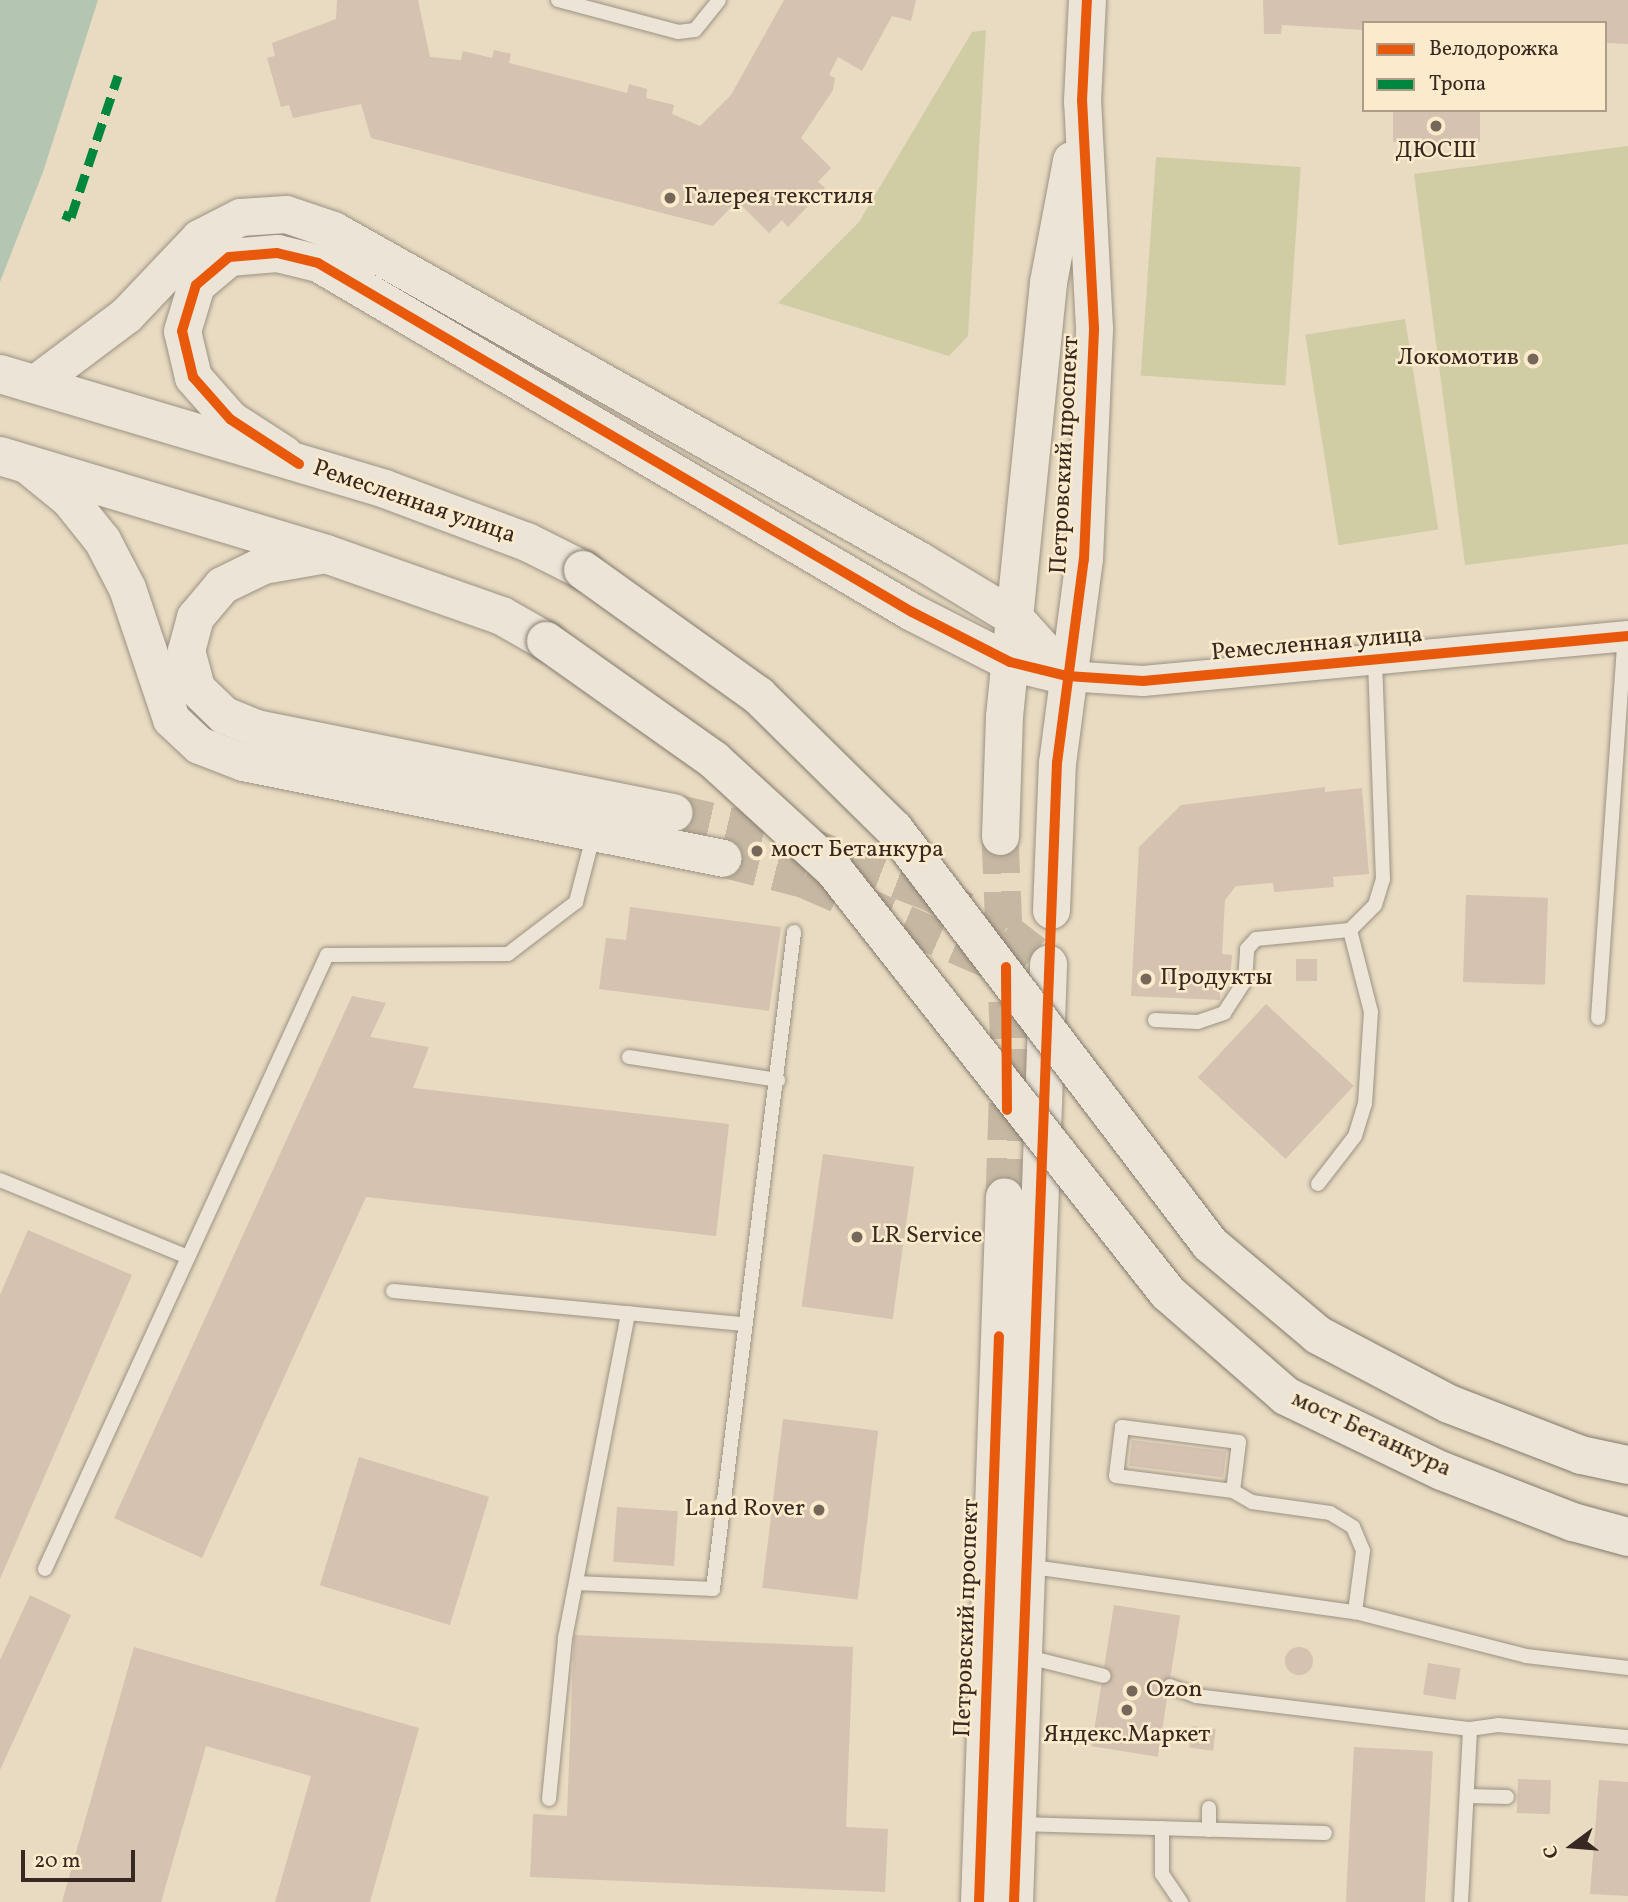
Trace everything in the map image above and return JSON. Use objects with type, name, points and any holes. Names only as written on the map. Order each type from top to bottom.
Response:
[{"type":"main road","name":"Ремесленная улица","points":[[17,379],[446,510],[583,570],[759,696],[894,829],[1210,1244],[1318,1335],[1449,1404],[1581,1455],[1628,1465]]},
{"type":"main road","points":[[12,460],[326,554]]},
{"type":"main road","name":"мост Бетанкура","points":[[326,554],[502,617],[546,641],[714,760],[834,870],[1168,1293],[1286,1396],[1442,1471],[1573,1522],[1628,1536]]},
{"type":"street","name":"Петровский проспект","points":[[1051,910],[1067,676],[1084,559],[1094,328],[1082,101],[1087,0]]},
{"type":"street","name":"Петровский проспект","points":[[1000,836],[1010,662],[1048,282],[1082,101]]},
{"type":"street","points":[[17,379],[126,315],[199,238],[240,217],[286,214],[345,237],[1014,618],[1067,676]]},
{"type":"street","name":"Ремесленная улица","points":[[299,464],[230,419],[193,377],[182,331],[196,285],[229,257],[277,253],[318,263],[912,612],[1010,662],[1067,676],[1143,681],[1375,662],[1627,636]]},
{"type":"street","points":[[12,460],[69,499],[102,540],[127,588],[171,719],[199,745],[243,762],[722,858]]},
{"type":"street","points":[[326,554],[263,565],[222,585],[195,617],[186,650],[196,688],[224,715],[256,727],[674,812]]},
{"type":"street","name":"Петровский проспект","points":[[979,1902],[999,1823],[1009,1563],[1048,964]]},
{"type":"street","name":"Петровский проспект","points":[[1004,1196],[1009,1563]]},
{"type":"street","name":"Петровский проспект","points":[[999,1823],[1014,1902]]},
{"type":"lane","points":[[558,0],[678,32],[695,30],[719,0]]},
{"type":"lane","points":[[1598,1018],[1627,636]]},
{"type":"lane","points":[[1155,1020],[1198,1022],[1224,1013],[1245,981],[1247,949],[1256,939],[1350,930],[1375,905],[1383,879],[1375,662]]},
{"type":"lane","points":[[45,1569],[327,955],[508,954],[576,902],[594,832]]},
{"type":"lane","points":[[1318,1184],[1355,1136],[1365,1104],[1371,1012],[1350,930]]},
{"type":"lane","points":[[577,1583],[713,1589],[744,1324],[778,1080],[794,932]]},
{"type":"lane","points":[[629,1057],[778,1080]]},
{"type":"lane","points":[[0,1180],[188,1257]]},
{"type":"lane","points":[[393,1291],[744,1324]]},
{"type":"lane","points":[[549,1799],[565,1638],[628,1313]]},
{"type":"lane","points":[[1233,1492],[1240,1442],[1122,1427],[1116,1476],[1233,1492],[1252,1502],[1330,1513],[1353,1527],[1363,1551],[1355,1612]]},
{"type":"lane","points":[[1009,1563],[1355,1612],[1526,1656],[1628,1668]]},
{"type":"lane","points":[[1005,1655],[1104,1676]]},
{"type":"lane","points":[[1170,1686],[1196,1696],[1470,1730],[1498,1725],[1628,1737]]},
{"type":"lane","points":[[1461,1902],[1470,1730]]},
{"type":"lane","points":[[1467,1796],[1507,1797]]},
{"type":"lane","points":[[1209,1808],[1209,1829]]},
{"type":"lane","points":[[999,1823],[1325,1833]]},
{"type":"lane","points":[[1162,1828],[1162,1874],[1181,1902]]},
{"type":"shaded area","points":[[0,0],[98,0],[43,172],[0,282]]},
{"type":"shaded area","points":[[986,30],[968,336],[949,356],[778,303],[859,222],[972,32]]},
{"type":"shaded area","name":"Локомотив","points":[[1628,146],[1628,544],[1465,565],[1414,174]]},
{"type":"shaded area","points":[[1156,157],[1301,167],[1285,386],[1141,375]]},
{"type":"shaded area","points":[[1405,319],[1438,529],[1339,545],[1305,335]]},
{"type":"building","points":[[337,0],[418,0],[430,57],[461,60],[463,51],[492,58],[494,50],[511,54],[509,63],[627,93],[629,84],[647,89],[646,98],[674,105],[672,114],[700,126],[731,95],[784,0],[916,0],[911,21],[892,16],[862,71],[838,57],[829,75],[835,78],[833,90],[801,138],[831,168],[818,182],[825,188],[788,227],[782,220],[769,233],[737,201],[713,226],[371,138],[361,104],[293,118],[289,105],[281,107],[267,58],[275,56],[272,43],[336,19]]},
{"type":"building","points":[[1263,0],[1628,0],[1628,44],[1607,43],[1607,21],[1362,21],[1362,30],[1282,25],[1281,34],[1264,34]]},
{"type":"building","name":"ДЮСШ","points":[[1393,112],[1480,112],[1480,142],[1393,142]]},
{"type":"building","points":[[1325,787],[1325,792],[1362,788],[1369,874],[1333,877],[1334,887],[1274,892],[1273,883],[1236,886],[1225,900],[1222,954],[1232,955],[1230,982],[1220,982],[1220,1000],[1131,996],[1139,847],[1181,805]]},
{"type":"building","points":[[1466,895],[1548,898],[1545,985],[1463,982]]},
{"type":"building","points":[[630,907],[781,927],[769,1011],[599,989],[606,938],[626,940]]},
{"type":"building","points":[[1296,959],[1317,959],[1317,981],[1296,981]]},
{"type":"building","points":[[352,996],[386,1003],[370,1037],[429,1047],[413,1088],[729,1124],[716,1236],[366,1197],[202,1558],[114,1518]]},
{"type":"building","points":[[1266,1004],[1354,1086],[1286,1159],[1198,1077]]},
{"type":"building","name":"LR Service","points":[[823,1154],[914,1167],[893,1319],[802,1307]]},
{"type":"building","points":[[28,1230],[132,1275],[0,1579],[0,1295]]},
{"type":"building","name":"Land Rover","points":[[783,1419],[878,1431],[858,1599],[762,1588]]},
{"type":"building","points":[[1132,1440],[1226,1452],[1223,1477],[1129,1466]]},
{"type":"building","points":[[359,1457],[489,1497],[450,1625],[320,1585]]},
{"type":"building","points":[[617,1507],[678,1511],[674,1566],[613,1562]]},
{"type":"building","points":[[30,1595],[71,1615],[0,1770],[0,1660]]},
{"type":"building","points":[[1114,1605],[1180,1615],[1158,1757],[1092,1746]]},
{"type":"building","points":[[574,1635],[853,1647],[846,1827],[888,1829],[885,1892],[530,1877],[533,1814],[567,1816]]},
{"type":"building","points":[[134,1647],[419,1728],[370,1902],[275,1902],[311,1776],[206,1746],[161,1902],[62,1902]]},
{"type":"building","points":[[1299,1647],[1309,1651],[1313,1661],[1309,1671],[1299,1675],[1289,1671],[1285,1661],[1289,1651]]},
{"type":"building","points":[[1428,1663],[1461,1668],[1456,1700],[1423,1695]]},
{"type":"building","points":[[1192,1726],[1216,1729],[1213,1751],[1189,1748]]},
{"type":"building","points":[[1354,1747],[1433,1751],[1425,1902],[1346,1902]]},
{"type":"building","points":[[1518,1779],[1551,1780],[1550,1814],[1517,1813]]},
{"type":"building","points":[[1599,1780],[1628,1782],[1628,1896],[1590,1894]]},
{"type":"tunnel","points":[[674,812],[795,840],[932,893],[1005,931],[1048,964]]},
{"type":"tunnel","points":[[1000,836],[1009,1048],[1004,1196]]},
{"type":"tunnel","points":[[722,858],[804,879],[1002,965]]},
{"type":"marked path","points":[[63,214],[71,217],[118,76]]},
{"type":"cycle path","points":[[1014,1902],[1057,763],[1084,559],[1094,328],[1082,101],[1087,0]]},
{"type":"cycle path","points":[[299,464],[230,419],[193,377],[182,331],[196,285],[229,257],[277,253],[318,263],[912,612],[1010,662],[1067,676],[1143,681],[1628,636]]},
{"type":"cycle path","points":[[1006,967],[1007,1110]]},
{"type":"cycle path","points":[[979,1902],[999,1336]]},
{"type":"place","name":"ДЮСШ","points":[[1436,126]]},
{"type":"place","name":"Галерея текстиля","points":[[670,198]]},
{"type":"place","name":"Локомотив","points":[[1533,359]]},
{"type":"place","name":"мост Бетанкура","points":[[757,851]]},
{"type":"place","name":"Продукты","points":[[1146,979]]},
{"type":"place","name":"LR Service","points":[[857,1237]]},
{"type":"place","name":"Land Rover","points":[[819,1510]]},
{"type":"place","name":"Ozon","points":[[1132,1691]]},
{"type":"place","name":"Яндекс.Маркет","points":[[1127,1710]]}]
